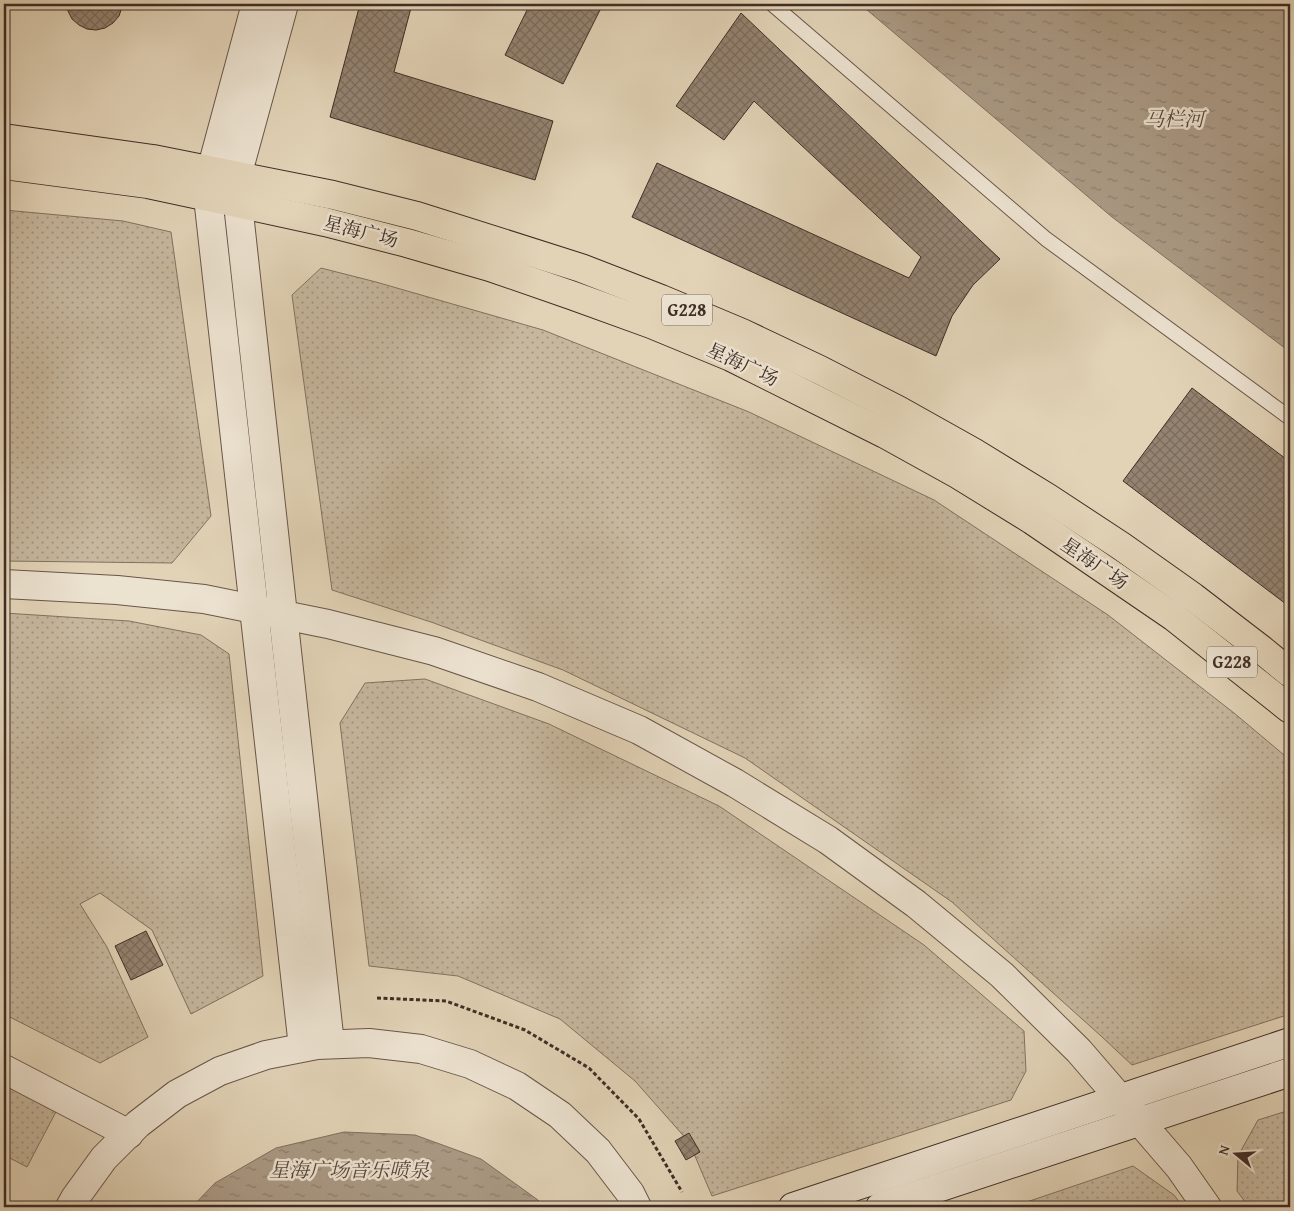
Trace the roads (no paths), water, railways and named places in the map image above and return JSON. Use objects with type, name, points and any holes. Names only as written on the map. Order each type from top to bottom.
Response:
[{"type":"highway","name":"星海广场","points":[[4,138],[154,159],[333,195],[417,216],[500,242],[590,272],[662,299],[760,341],[820,370],[898,410],[973,452],[1121,546],[1193,597],[1290,673]]},
{"type":"highway","name":"星海广场","points":[[4,165],[148,184],[325,222],[408,243],[490,267],[571,295],[651,324],[731,357],[885,434],[959,475],[1032,520],[1174,617],[1290,709]]},
{"type":"street","points":[[256,4],[224,173],[238,204],[283,615],[317,1046]]},
{"type":"street","points":[[284,4],[224,173],[208,197],[254,609],[317,1046]]},
{"type":"street","points":[[4,584],[117,590],[204,599],[328,624],[434,651],[538,687],[639,730],[735,783],[828,840],[916,904],[1002,975],[1079,1051],[1179,1167],[1207,1207]]},
{"type":"street","points":[[793,1207],[1290,1042]]},
{"type":"street","points":[[70,1207],[104,1158],[138,1124],[177,1094],[220,1072],[266,1055],[317,1046],[369,1043],[421,1050],[470,1064],[517,1086],[560,1115],[598,1151],[630,1193],[637,1207]]},
{"type":"street","points":[[4,1070],[129,1134]]},
{"type":"street","points":[[880,1207],[1290,1072]]},
{"type":"lane","points":[[772,4],[1046,239],[1290,418]]},
{"type":"water","name":"马栏河","points":[[860,4],[1290,4],[1290,352],[1112,217]]},
{"type":"water","name":"星海广场音乐喷泉","points":[[344,1132],[415,1135],[481,1159],[538,1200],[543,1207],[192,1207],[215,1183],[276,1148]]}]
